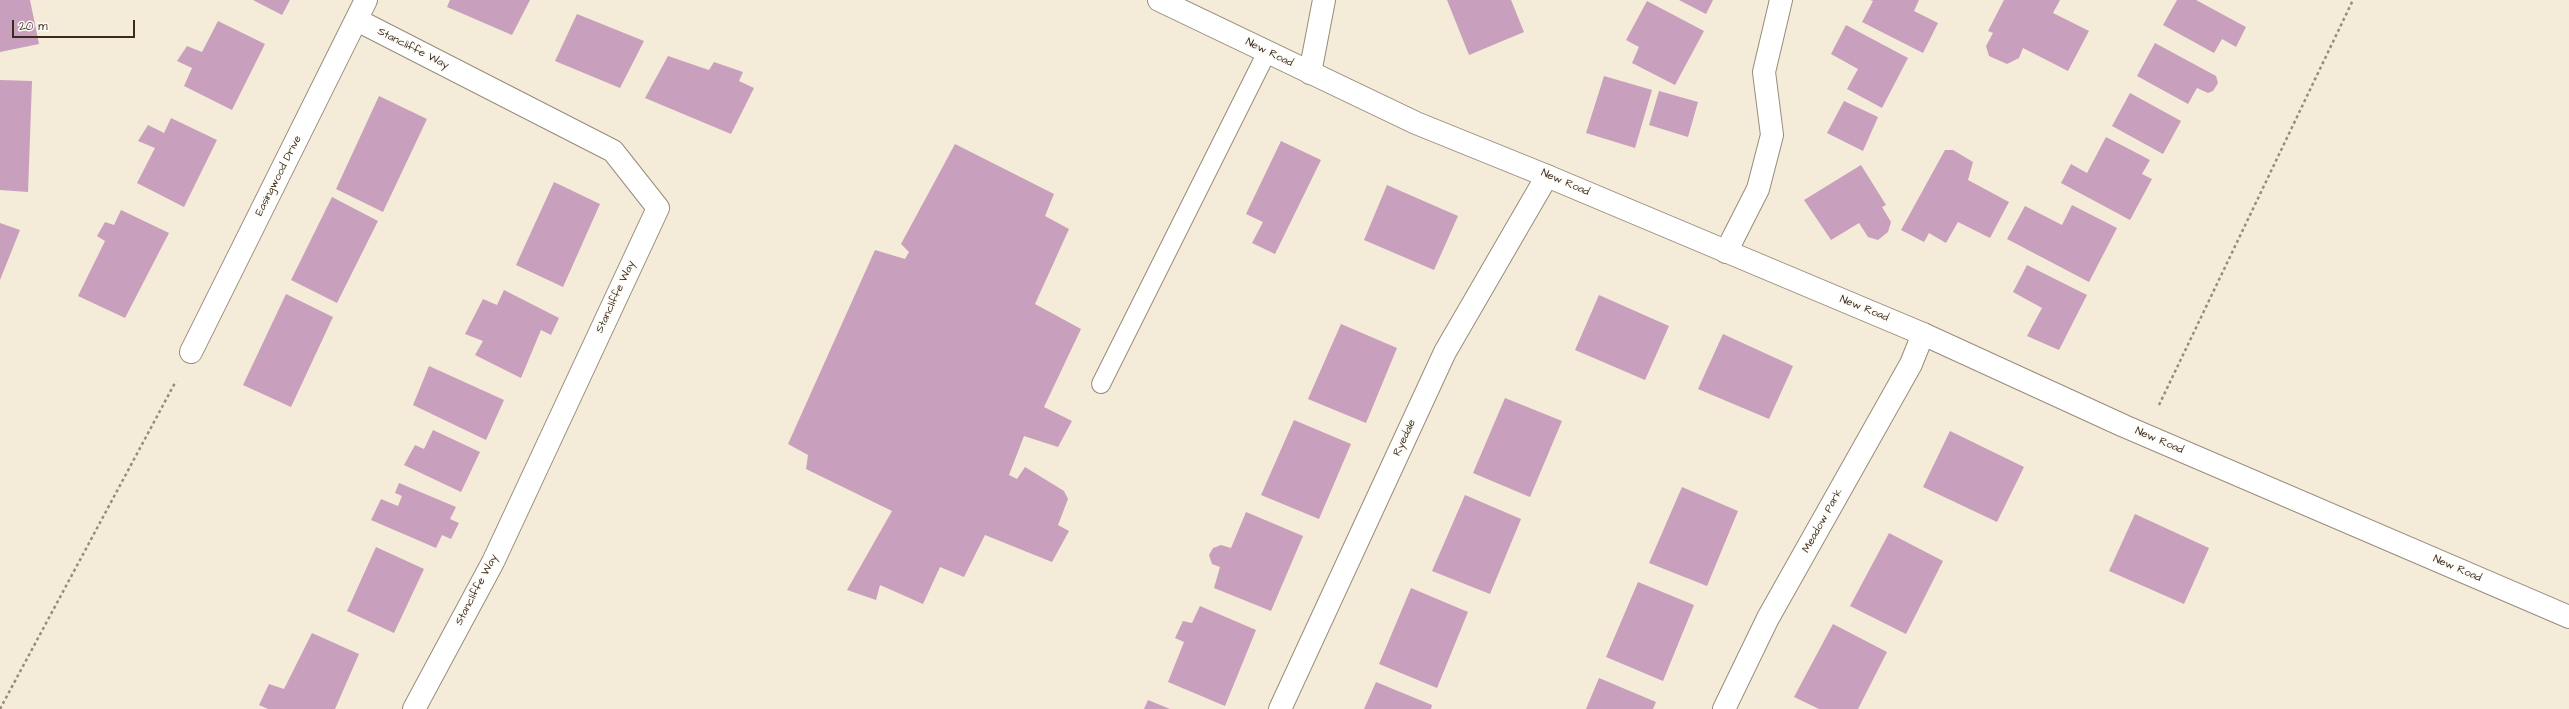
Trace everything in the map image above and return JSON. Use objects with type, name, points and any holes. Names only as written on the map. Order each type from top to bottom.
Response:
[{"type":"street","name":"Easingwood Drive","points":[[191,352],[366,0]]},
{"type":"street","name":"New Road","points":[[1158,0],[1416,123],[1547,176],[1923,334],[2145,435],[2569,618]]},
{"type":"street","points":[[1310,73],[1324,0]]},
{"type":"street","points":[[1726,252],[1758,189],[1772,135],[1764,72],[1781,0]]},
{"type":"street","name":"Stancliffe Way","points":[[357,20],[613,151],[658,208],[493,562],[414,709]]},
{"type":"street","name":"Ryedale","points":[[1280,709],[1445,352],[1547,176]]},
{"type":"street","name":"Meadow Park","points":[[1724,709],[1768,618],[1911,364],[1923,334]]},
{"type":"lane","points":[[1101,384],[1267,52]]},
{"type":"path","points":[[2145,435],[2353,0]]},
{"type":"path","points":[[0,708],[191,352]]},
{"type":"building","points":[[0,0],[30,0],[39,44],[0,52]]},
{"type":"building","points":[[253,0],[290,0],[282,15]]},
{"type":"building","points":[[450,0],[530,0],[512,35],[447,7]]},
{"type":"building","points":[[1447,0],[1511,0],[1524,32],[1469,55]]},
{"type":"building","points":[[1679,0],[1713,0],[1706,14]]},
{"type":"building","points":[[1870,0],[1919,0],[1914,11],[1938,23],[1923,53],[1862,22],[1873,1]]},
{"type":"building","points":[[2004,0],[2060,0],[2053,13],[2089,31],[2068,71],[2023,48],[2019,58],[2007,64],[1989,56],[1986,46],[1993,33],[1988,31]]},
{"type":"building","points":[[2177,0],[2196,0],[2246,27],[2236,47],[2222,39],[2214,53],[2163,25]]},
{"type":"building","points":[[1647,1],[1704,31],[1675,85],[1632,63],[1639,47],[1626,40]]},
{"type":"building","points":[[577,14],[644,41],[620,88],[555,61]]},
{"type":"building","points":[[218,21],[265,44],[232,110],[184,86],[192,68],[177,61],[187,46],[202,52]]},
{"type":"building","points":[[1846,25],[1908,58],[1882,108],[1847,89],[1858,69],[1831,54]]},
{"type":"building","points":[[2155,43],[2216,76],[2218,83],[2213,91],[2208,93],[2197,88],[2188,104],[2137,76]]},
{"type":"building","points":[[668,56],[709,70],[714,62],[743,72],[739,81],[754,88],[731,134],[645,98]]},
{"type":"building","points":[[1604,76],[1652,90],[1635,148],[1586,133]]},
{"type":"building","points":[[0,80],[32,81],[28,192],[0,190]]},
{"type":"building","points":[[1659,91],[1698,102],[1688,137],[1649,125]]},
{"type":"building","points":[[2130,93],[2181,121],[2163,154],[2112,126]]},
{"type":"building","points":[[379,96],[427,119],[383,212],[336,189]]},
{"type":"building","points":[[1844,101],[1878,117],[1863,151],[1827,133]]},
{"type":"building","points":[[171,118],[217,140],[184,207],[137,183],[155,148],[138,141],[148,125],[164,133]]},
{"type":"building","points":[[2106,137],[2150,160],[2142,174],[2152,179],[2130,220],[2061,183],[2071,164],[2087,173]]},
{"type":"building","points":[[1281,141],[1321,160],[1275,254],[1252,243],[1263,222],[1246,214]]},
{"type":"building","points":[[955,144],[1054,194],[1045,216],[1069,229],[1035,304],[1081,329],[1044,407],[1072,421],[1058,447],[1024,436],[1009,475],[1017,479],[1025,467],[1064,491],[1068,499],[1058,525],[1069,531],[1052,562],[985,535],[964,577],[940,567],[923,604],[880,585],[876,600],[847,590],[892,511],[806,469],[808,455],[788,444],[875,250],[905,259],[909,252],[901,244]]},
{"type":"building","points":[[1945,150],[1953,150],[1973,162],[1968,180],[2009,202],[1990,238],[1958,222],[1946,243],[1929,233],[1924,242],[1901,230]]},
{"type":"building","points":[[1861,165],[1886,205],[1882,207],[1891,222],[1888,232],[1878,240],[1868,237],[1859,223],[1831,240],[1804,200]]},
{"type":"building","points":[[554,182],[600,204],[563,287],[516,265]]},
{"type":"building","points":[[1387,185],[1458,216],[1434,270],[1364,240]]},
{"type":"building","points":[[332,197],[378,221],[337,303],[291,280]]},
{"type":"building","points":[[2072,205],[2117,228],[2089,282],[2007,239],[2025,206],[2062,225]]},
{"type":"building","points":[[121,210],[169,233],[125,318],[78,296],[105,241],[97,236],[105,222],[114,225]]},
{"type":"building","points":[[0,223],[20,230],[0,280]]},
{"type":"building","points":[[2027,265],[2087,295],[2059,350],[2027,336],[2042,308],[2013,292]]},
{"type":"building","points":[[504,290],[559,318],[551,335],[541,330],[521,378],[475,355],[483,341],[465,334],[483,299],[497,305]]},
{"type":"building","points":[[286,294],[333,317],[291,407],[243,385]]},
{"type":"building","points":[[1599,295],[1669,326],[1645,380],[1575,350]]},
{"type":"building","points":[[1341,324],[1397,348],[1366,423],[1308,399]]},
{"type":"building","points":[[1723,334],[1793,366],[1769,419],[1698,389]]},
{"type":"building","points":[[429,366],[504,400],[486,440],[413,405]]},
{"type":"building","points":[[1505,398],[1562,421],[1530,497],[1473,473]]},
{"type":"building","points":[[1294,420],[1351,444],[1319,519],[1261,495]]},
{"type":"building","points":[[433,430],[480,452],[461,492],[404,465],[415,445],[424,449]]},
{"type":"building","points":[[1950,431],[2024,467],[1997,522],[1923,487]]},
{"type":"building","points":[[399,483],[456,507],[450,519],[459,523],[451,539],[442,535],[436,548],[371,520],[381,499],[398,506],[402,496],[395,493]]},
{"type":"building","points":[[1682,487],[1738,511],[1707,586],[1649,563]]},
{"type":"building","points":[[1465,495],[1521,519],[1490,594],[1432,571]]},
{"type":"building","points":[[1246,512],[1303,536],[1271,611],[1214,588],[1220,567],[1212,564],[1209,555],[1213,548],[1221,545],[1231,548]]},
{"type":"building","points":[[2135,514],[2209,548],[2184,604],[2109,571]]},
{"type":"building","points":[[1889,533],[1943,561],[1906,634],[1850,606]]},
{"type":"building","points":[[376,547],[424,569],[394,633],[347,611]]},
{"type":"building","points":[[1638,582],[1694,605],[1663,681],[1606,657]]},
{"type":"building","points":[[1411,588],[1468,612],[1437,688],[1379,664]]},
{"type":"building","points":[[1200,606],[1256,630],[1225,706],[1168,682],[1184,642],[1175,638],[1183,621],[1192,623]]},
{"type":"building","points":[[1833,624],[1887,652],[1858,709],[1819,709],[1794,697]]},
{"type":"building","points":[[312,633],[359,654],[335,709],[268,709],[259,705],[269,684],[284,689]]},
{"type":"building","points":[[1599,678],[1656,702],[1653,709],[1586,709]]},
{"type":"building","points":[[1376,682],[1432,705],[1431,709],[1364,709]]},
{"type":"building","points":[[1148,700],[1170,709],[1144,709]]}]
